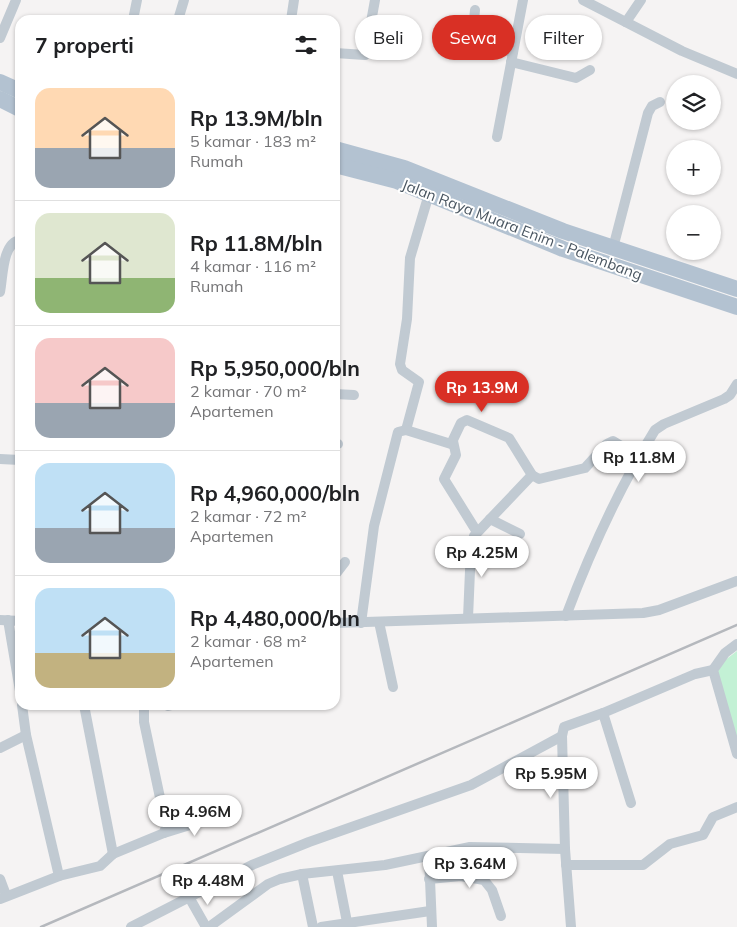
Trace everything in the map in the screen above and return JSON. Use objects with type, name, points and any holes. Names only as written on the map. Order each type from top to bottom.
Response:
[{"type":"main road","points":[[0,82],[15,89]]},
{"type":"main road","points":[[0,99],[15,106]]},
{"type":"main road","name":"Jalan Raya Muara Enim - Palembang","points":[[340,150],[384,161],[425,175],[554,228],[735,288]]},
{"type":"main road","name":"Jalan Raya Muara Enim - Palembang","points":[[340,166],[378,175],[563,249],[733,306]]},
{"type":"main road","points":[[707,297],[712,281]]},
{"type":"main road","points":[[733,306],[735,288]]},
{"type":"street","points":[[0,38],[16,0]]},
{"type":"street","points":[[134,15],[137,0]]},
{"type":"street","points":[[180,15],[184,0]]},
{"type":"street","points":[[292,15],[294,0]]},
{"type":"street","points":[[340,53],[364,55],[375,0]]},
{"type":"street","points":[[515,41],[523,0]]},
{"type":"street","points":[[582,0],[682,51],[737,74]]},
{"type":"street","points":[[626,22],[641,0]]},
{"type":"street","points":[[474,15],[475,10]]},
{"type":"street","points":[[515,58],[576,78],[590,70]]},
{"type":"street","points":[[497,137],[511,60]]},
{"type":"street","points":[[613,248],[648,113],[652,106],[660,102]]},
{"type":"street","points":[[406,430],[419,382],[402,370],[400,364],[407,319],[410,258],[429,194]]},
{"type":"street","points":[[0,292],[7,252],[10,245],[15,242]]},
{"type":"street","points":[[566,616],[580,579],[639,457],[659,426],[730,395],[737,384]]},
{"type":"street","points":[[340,394],[354,395]]},
{"type":"street","points":[[361,622],[374,526],[398,432],[406,430],[447,444],[453,441],[464,420],[505,435],[513,442],[532,475],[539,480],[580,470],[607,444],[613,441],[639,457]]},
{"type":"street","points":[[453,441],[456,455],[444,479],[477,532]]},
{"type":"street","points":[[0,460],[15,460]]},
{"type":"street","points":[[468,618],[471,547],[477,532],[532,475]]},
{"type":"street","points":[[490,519],[520,534]]},
{"type":"street","points":[[340,568],[344,562]]},
{"type":"street","points":[[340,623],[643,613],[737,581]]},
{"type":"street","points":[[4,620],[15,667]]},
{"type":"street","points":[[379,622],[393,687]]},
{"type":"street","points":[[571,927],[565,849],[562,736],[564,727],[603,713],[695,674],[713,670],[725,653],[737,644]]},
{"type":"street","points":[[713,670],[737,754]]},
{"type":"street","points":[[23,710],[26,734],[60,876]]},
{"type":"street","points":[[85,710],[113,854]]},
{"type":"street","points":[[144,710],[144,722],[166,826],[164,833]]},
{"type":"street","points":[[603,713],[631,803]]},
{"type":"street","points":[[0,748],[26,734]]},
{"type":"street","points":[[131,927],[252,866],[309,842],[471,785],[562,736]]},
{"type":"street","points":[[566,865],[643,865],[670,844],[703,834],[713,817],[737,807]]},
{"type":"street","points":[[0,879],[3,897],[60,876],[100,866],[113,854],[164,833],[219,816]]},
{"type":"street","points":[[189,897],[208,927],[268,884],[302,874],[385,866],[470,847],[565,849]]},
{"type":"street","points":[[428,856],[432,927]]},
{"type":"street","points":[[337,871],[347,922]]},
{"type":"street","points":[[302,874],[313,927]]},
{"type":"street","points":[[429,880],[461,876],[484,880],[492,890],[501,916]]},
{"type":"street","points":[[321,927],[430,911]]},
{"type":"green space","points":[[737,651],[737,752],[715,676],[724,661]]},
{"type":"railway","points":[[41,927],[737,625]]}]
